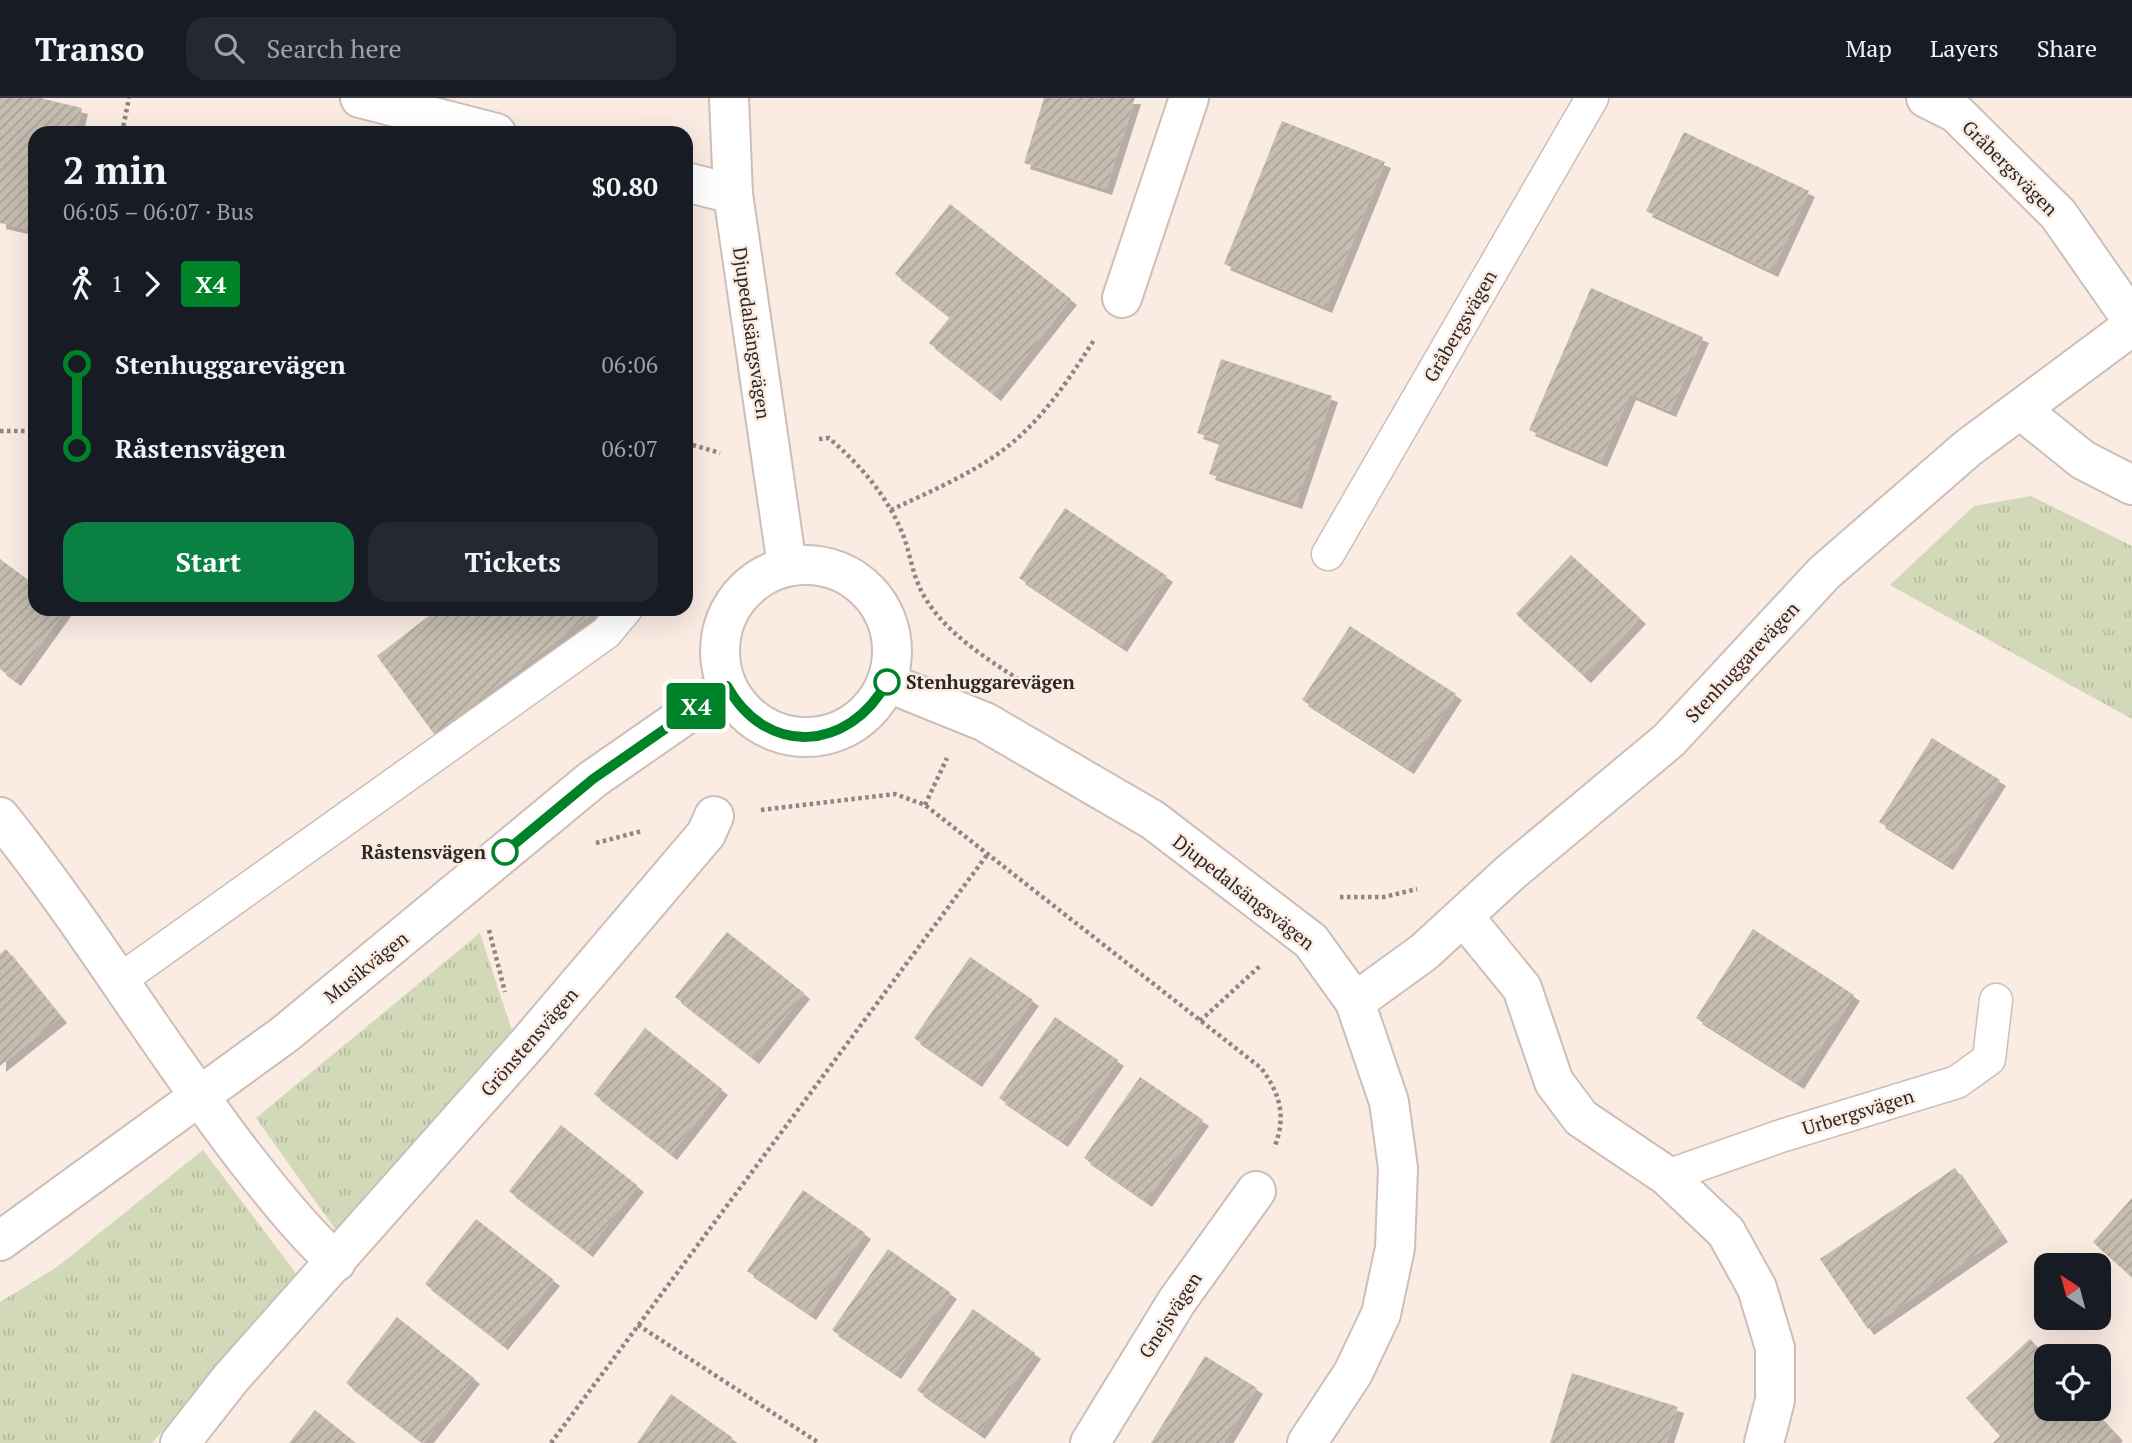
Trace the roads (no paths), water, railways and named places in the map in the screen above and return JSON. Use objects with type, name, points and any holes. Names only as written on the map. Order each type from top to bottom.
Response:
[{"type":"street","points":[[360,98],[469,126]]},
{"type":"street","name":"Djupedalsängsvägen","points":[[729,98],[733,194],[787,566]]},
{"type":"street","points":[[1122,298],[1189,98]]},
{"type":"street","name":"Gråbergsvägen","points":[[1926,98],[1956,113],[2058,214],[2132,320]]},
{"type":"street","points":[[693,184],[733,194]]},
{"type":"street","name":"Stenhuggarevägen","points":[[1355,1002],[1424,952],[1511,872],[1669,740],[1824,573],[1968,448],[2132,326]]},
{"type":"street","points":[[2021,410],[2083,460],[2132,485]]},
{"type":"street","points":[[803,564],[837,570],[871,594],[885,616],[890,632],[891,665],[887,682],[868,710],[855,721],[825,735],[791,736],[759,723],[741,707],[727,686],[720,653],[720,636],[729,612],[755,580],[787,566],[803,564]]},
{"type":"street","name":"Djupedalsängsvägen","points":[[887,682],[985,722],[1153,820],[1311,941],[1355,1002],[1367,1030],[1389,1102],[1398,1168],[1395,1248],[1381,1314],[1353,1373],[1307,1443]]},
{"type":"street","name":"Musikvägen","points":[[0,1241],[285,1034],[593,779],[727,686]]},
{"type":"street","name":"Grönstensvägen","points":[[180,1443],[231,1378],[530,1041],[706,834],[713,816]]},
{"type":"street","points":[[0,817],[41,867],[199,1098],[304,1233],[336,1262]]},
{"type":"street","points":[[1464,917],[1522,988],[1554,1082],[1581,1118],[1667,1176],[1726,1232],[1758,1288],[1775,1349],[1775,1400],[1764,1443]]},
{"type":"street","name":"Gnejsvägen","points":[[1090,1443],[1177,1301],[1256,1191]]},
{"type":"lane","name":"Gråbergsvägen","points":[[1328,554],[1592,98]]},
{"type":"lane","points":[[120,980],[606,633],[620,616]]},
{"type":"lane","name":"Urbergsvägen","points":[[1667,1176],[1781,1136],[1957,1082],[1989,1059],[1996,1000]]},
{"type":"place","name":"Stenhuggarevägen","points":[[887,682]]},
{"type":"place","name":"Råstensvägen","points":[[505,852]]}]
